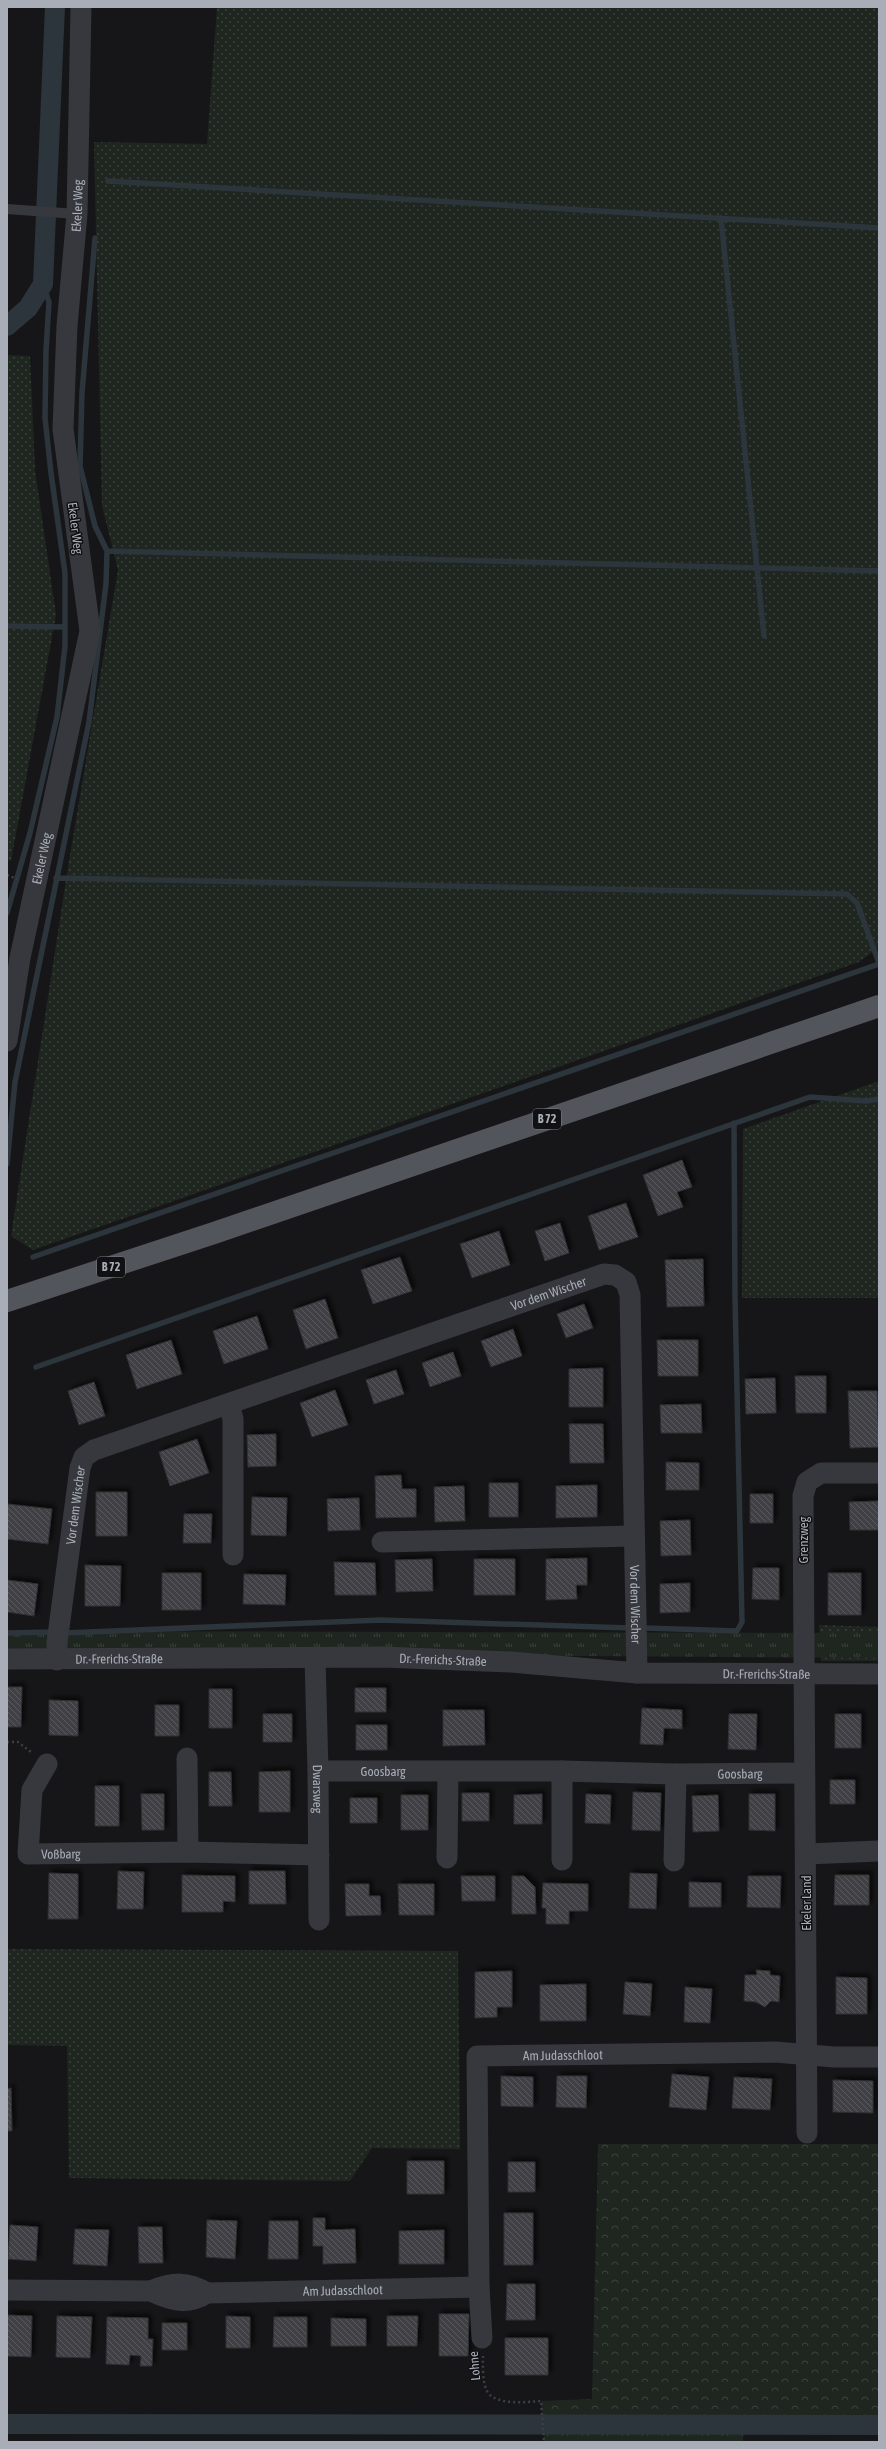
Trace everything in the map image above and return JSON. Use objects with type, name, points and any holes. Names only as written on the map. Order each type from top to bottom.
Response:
[{"type":"main road","name":"B 72","points":[[7,1301],[214,1233],[879,1006]]},
{"type":"street","name":"Ekeler Weg","points":[[7,1041],[20,958],[90,631],[63,429],[67,326],[77,214],[81,7]]},
{"type":"street","name":"Vor dem Wischer","points":[[57,1660],[57,1643],[80,1468],[84,1457],[94,1450],[604,1274],[615,1275],[626,1282],[630,1295],[633,1536],[637,1673]]},
{"type":"street","points":[[229,1404],[233,1419],[233,1555]]},
{"type":"street","name":"Grenzweg","points":[[804,1674],[803,1496],[807,1482],[821,1473],[879,1473]]},
{"type":"street","points":[[382,1542],[633,1536]]},
{"type":"street","name":"Dr.-Frerichs-Straße","points":[[7,1659],[57,1660],[382,1657],[511,1662],[637,1673],[879,1674]]},
{"type":"street","name":"Dwarsweg","points":[[315,1658],[318,1771],[319,1920]]},
{"type":"street","name":"Ekeler Land","points":[[804,1674],[807,2133]]},
{"type":"street","points":[[187,1758],[188,1852]]},
{"type":"street","name":"Voßbarg","points":[[47,1764],[32,1790],[28,1854],[188,1852],[319,1855]]},
{"type":"street","name":"Goosbarg","points":[[318,1771],[562,1771],[676,1774],[804,1773]]},
{"type":"street","points":[[562,1771],[562,1860]]},
{"type":"street","points":[[447,1858],[448,1772]]},
{"type":"street","points":[[674,1861],[676,1774]]},
{"type":"street","points":[[806,1854],[879,1851]]},
{"type":"street","name":"Am Judasschloot","points":[[482,2338],[479,2287],[477,2056],[775,2052],[879,2057]]},
{"type":"street","name":"Am Judasschloot","points":[[7,2290],[152,2291],[167,2284],[195,2285],[207,2293],[479,2287]]},
{"type":"lane","points":[[7,209],[77,214]]},
{"type":"path","points":[[7,875],[21,880]]},
{"type":"path","points":[[7,1742],[18,1742],[47,1764]]},
{"type":"path","name":"Lohne","points":[[482,2338],[484,2380],[487,2392],[494,2398],[510,2402],[541,2401],[542,2436],[544,2442]]},
{"type":"green space","points":[[217,7],[879,7],[879,947],[859,962],[33,1250],[11,1236],[68,867],[118,570],[102,506],[94,142],[207,144]]},
{"type":"green space","points":[[7,355],[30,356],[35,470],[56,615],[11,861],[7,860]]},
{"type":"green space","points":[[879,1081],[879,1298],[742,1298],[743,1129]]},
{"type":"green space","points":[[819,1625],[879,1627],[879,1661],[821,1661]]},
{"type":"green space","points":[[7,1631],[879,1633],[879,1658],[7,1652]]},
{"type":"green space","points":[[7,1949],[458,1951],[460,2149],[372,2148],[350,2181],[69,2178],[67,2046],[7,2045]]},
{"type":"green space","points":[[598,2144],[879,2144],[879,2426],[744,2428],[743,2442],[544,2442],[541,2401],[592,2399]]},
{"type":"building","points":[[682,1160],[692,1187],[677,1192],[683,1207],[658,1216],[643,1175]]},
{"type":"building","points":[[626,1203],[638,1237],[599,1250],[588,1216]]},
{"type":"building","points":[[560,1223],[569,1253],[545,1261],[535,1231]]},
{"type":"building","points":[[499,1231],[510,1265],[472,1278],[460,1244]]},
{"type":"building","points":[[400,1257],[412,1291],[373,1304],[361,1270]]},
{"type":"building","points":[[703,1259],[704,1306],[667,1307],[665,1260]]},
{"type":"building","points":[[325,1299],[338,1338],[306,1349],[293,1310]]},
{"type":"building","points":[[584,1304],[593,1328],[566,1338],[557,1314]]},
{"type":"building","points":[[257,1316],[268,1349],[224,1364],[213,1331]]},
{"type":"building","points":[[513,1329],[522,1356],[491,1367],[481,1341]]},
{"type":"building","points":[[171,1340],[182,1374],[137,1389],[126,1355]]},
{"type":"building","points":[[657,1340],[698,1340],[698,1376],[658,1376]]},
{"type":"building","points":[[453,1352],[461,1376],[430,1387],[422,1363]]},
{"type":"building","points":[[603,1368],[603,1407],[569,1407],[569,1369]]},
{"type":"building","points":[[396,1370],[404,1394],[374,1404],[366,1380]]},
{"type":"building","points":[[795,1376],[826,1376],[826,1413],[796,1413]]},
{"type":"building","points":[[775,1378],[776,1413],[746,1414],[745,1379]]},
{"type":"building","points":[[94,1382],[105,1416],[79,1425],[68,1391]]},
{"type":"building","points":[[335,1390],[348,1425],[312,1437],[300,1403]]},
{"type":"building","points":[[848,1391],[877,1391],[879,1447],[850,1448]]},
{"type":"building","points":[[701,1404],[702,1433],[661,1433],[660,1405]]},
{"type":"building","points":[[569,1424],[603,1424],[604,1463],[570,1463]]},
{"type":"building","points":[[276,1434],[276,1466],[248,1467],[247,1435]]},
{"type":"building","points":[[197,1439],[209,1473],[170,1486],[159,1452]]},
{"type":"building","points":[[666,1462],[699,1463],[699,1490],[666,1490]]},
{"type":"building","points":[[401,1475],[402,1489],[416,1489],[416,1517],[376,1518],[375,1476]]},
{"type":"building","points":[[489,1483],[518,1483],[518,1517],[489,1517]]},
{"type":"building","points":[[597,1485],[597,1517],[556,1518],[556,1486]]},
{"type":"building","points":[[464,1486],[465,1521],[435,1522],[434,1487]]},
{"type":"building","points":[[96,1492],[127,1492],[127,1536],[96,1536]]},
{"type":"building","points":[[750,1494],[773,1494],[773,1523],[750,1523]]},
{"type":"building","points":[[252,1497],[287,1498],[286,1536],[251,1535]]},
{"type":"building","points":[[359,1498],[360,1530],[328,1531],[327,1499]]},
{"type":"building","points":[[879,1501],[879,1530],[850,1530],[849,1502]]},
{"type":"building","points":[[7,1504],[52,1509],[48,1544],[7,1539]]},
{"type":"building","points":[[184,1514],[212,1514],[211,1543],[183,1543]]},
{"type":"building","points":[[690,1520],[691,1555],[661,1556],[660,1521]]},
{"type":"building","points":[[587,1558],[587,1585],[576,1585],[577,1599],[546,1600],[546,1559]]},
{"type":"building","points":[[432,1559],[433,1591],[396,1592],[395,1560]]},
{"type":"building","points":[[474,1559],[515,1559],[515,1595],[474,1595]]},
{"type":"building","points":[[334,1562],[375,1563],[376,1595],[335,1595]]},
{"type":"building","points":[[85,1565],[121,1566],[120,1606],[85,1606]]},
{"type":"building","points":[[753,1568],[779,1568],[779,1600],[752,1599]]},
{"type":"building","points":[[162,1573],[201,1573],[201,1610],[162,1610]]},
{"type":"building","points":[[828,1573],[861,1573],[861,1615],[828,1615]]},
{"type":"building","points":[[244,1574],[286,1575],[285,1605],[243,1604]]},
{"type":"building","points":[[7,1580],[38,1584],[34,1616],[7,1612]]},
{"type":"building","points":[[690,1583],[690,1612],[660,1613],[660,1584]]},
{"type":"building","points":[[7,1687],[22,1687],[21,1727],[7,1727]]},
{"type":"building","points":[[355,1688],[386,1688],[386,1712],[355,1712]]},
{"type":"building","points":[[209,1689],[232,1689],[232,1728],[209,1728]]},
{"type":"building","points":[[49,1700],[78,1701],[78,1736],[49,1735]]},
{"type":"building","points":[[155,1705],[179,1705],[179,1736],[155,1736]]},
{"type":"building","points":[[642,1708],[682,1710],[682,1729],[664,1728],[663,1745],[640,1744]]},
{"type":"building","points":[[443,1710],[484,1710],[485,1745],[443,1746]]},
{"type":"building","points":[[263,1714],[292,1714],[292,1742],[263,1742]]},
{"type":"building","points":[[729,1714],[757,1714],[756,1750],[728,1749]]},
{"type":"building","points":[[835,1714],[861,1714],[861,1748],[835,1748]]},
{"type":"building","points":[[356,1725],[387,1725],[387,1750],[356,1750]]},
{"type":"building","points":[[290,1771],[290,1812],[259,1812],[259,1772]]},
{"type":"building","points":[[209,1772],[231,1772],[232,1806],[209,1806]]},
{"type":"building","points":[[830,1780],[855,1780],[855,1804],[830,1804]]},
{"type":"building","points":[[95,1786],[119,1786],[119,1826],[95,1826]]},
{"type":"building","points":[[633,1792],[661,1793],[660,1831],[632,1830]]},
{"type":"building","points":[[462,1793],[489,1793],[489,1821],[462,1821]]},
{"type":"building","points":[[141,1794],[164,1794],[164,1830],[142,1830]]},
{"type":"building","points":[[542,1794],[542,1824],[514,1824],[514,1795]]},
{"type":"building","points":[[586,1794],[611,1795],[610,1824],[585,1823]]},
{"type":"building","points":[[749,1794],[775,1794],[775,1831],[749,1830]]},
{"type":"building","points":[[401,1795],[428,1795],[428,1830],[401,1830]]},
{"type":"building","points":[[718,1795],[719,1831],[693,1832],[692,1796]]},
{"type":"building","points":[[350,1798],[377,1798],[377,1823],[350,1823]]},
{"type":"building","points":[[118,1871],[144,1872],[143,1909],[117,1909]]},
{"type":"building","points":[[249,1871],[285,1871],[286,1904],[249,1904]]},
{"type":"building","points":[[49,1873],[78,1874],[78,1919],[48,1919]]},
{"type":"building","points":[[630,1873],[657,1874],[656,1909],[629,1908]]},
{"type":"building","points":[[182,1875],[235,1876],[235,1902],[223,1901],[223,1912],[182,1912]]},
{"type":"building","points":[[835,1875],[869,1875],[869,1905],[834,1905]]},
{"type":"building","points":[[461,1876],[495,1876],[495,1901],[462,1901]]},
{"type":"building","points":[[512,1876],[524,1876],[535,1887],[536,1914],[512,1914]]},
{"type":"building","points":[[748,1876],[781,1876],[780,1908],[747,1907]]},
{"type":"building","points":[[689,1882],[721,1883],[721,1907],[689,1907]]},
{"type":"building","points":[[543,1883],[588,1884],[588,1911],[569,1911],[569,1924],[546,1924],[546,1908],[542,1908]]},
{"type":"building","points":[[345,1884],[369,1884],[369,1896],[380,1896],[381,1915],[346,1916]]},
{"type":"building","points":[[398,1884],[434,1884],[434,1915],[399,1915]]},
{"type":"building","points":[[756,1970],[770,1971],[770,1975],[780,1976],[779,2002],[771,2001],[765,2007],[756,2002],[744,2001],[745,1975],[757,1975]]},
{"type":"building","points":[[512,1971],[512,2007],[497,2007],[497,2017],[475,2018],[475,1972]]},
{"type":"building","points":[[836,1977],[867,1978],[867,2014],[836,2014]]},
{"type":"building","points":[[625,1982],[652,1984],[650,2016],[623,2014]]},
{"type":"building","points":[[586,1984],[586,2021],[540,2021],[540,1985]]},
{"type":"building","points":[[685,1987],[712,1989],[710,2023],[684,2022]]},
{"type":"building","points":[[672,2074],[709,2077],[706,2110],[669,2107]]},
{"type":"building","points":[[501,2076],[533,2077],[533,2107],[501,2106]]},
{"type":"building","points":[[557,2076],[587,2076],[586,2108],[556,2107]]},
{"type":"building","points":[[734,2077],[772,2079],[770,2110],[732,2108]]},
{"type":"building","points":[[833,2080],[873,2081],[873,2113],[833,2112]]},
{"type":"building","points":[[11,2088],[12,2131],[7,2131],[7,2089]]},
{"type":"building","points":[[407,2161],[444,2161],[444,2194],[407,2194]]},
{"type":"building","points":[[508,2162],[535,2162],[535,2192],[508,2192]]},
{"type":"building","points":[[504,2213],[533,2213],[533,2265],[504,2265]]},
{"type":"building","points":[[313,2218],[325,2218],[325,2230],[355,2229],[356,2263],[323,2264],[323,2246],[313,2246]]},
{"type":"building","points":[[207,2220],[237,2221],[235,2259],[206,2257]]},
{"type":"building","points":[[269,2221],[298,2221],[298,2259],[268,2259]]},
{"type":"building","points":[[10,2225],[38,2227],[36,2261],[8,2259]]},
{"type":"building","points":[[138,2227],[162,2227],[163,2263],[139,2263]]},
{"type":"building","points":[[75,2229],[109,2230],[107,2266],[73,2264]]},
{"type":"building","points":[[444,2230],[444,2264],[399,2264],[399,2231]]},
{"type":"building","points":[[507,2284],[535,2284],[535,2320],[506,2320]]},
{"type":"building","points":[[439,2314],[469,2314],[468,2356],[439,2356]]},
{"type":"building","points":[[7,2315],[32,2316],[31,2357],[7,2356]]},
{"type":"building","points":[[57,2316],[92,2317],[90,2358],[56,2357]]},
{"type":"building","points":[[226,2316],[250,2317],[250,2348],[226,2348]]},
{"type":"building","points":[[387,2316],[418,2316],[417,2346],[387,2346]]},
{"type":"building","points":[[107,2317],[148,2318],[148,2339],[153,2339],[152,2366],[140,2366],[141,2356],[130,2355],[129,2365],[106,2364]]},
{"type":"building","points":[[274,2317],[307,2317],[307,2347],[273,2347]]},
{"type":"building","points":[[331,2318],[366,2319],[366,2346],[331,2346]]},
{"type":"building","points":[[162,2323],[187,2323],[187,2350],[162,2350]]},
{"type":"building","points":[[505,2338],[548,2338],[548,2375],[505,2375]]},
{"type":"waterway","points":[[7,326],[28,308],[43,284],[55,7]]},
{"type":"waterway","points":[[108,181],[879,228]]},
{"type":"waterway","points":[[721,218],[764,636]]},
{"type":"waterway","points":[[7,1164],[15,1082],[89,722],[106,584],[107,551],[95,526],[80,466],[82,393],[95,238]]},
{"type":"waterway","points":[[7,913],[30,833],[57,717],[65,646],[65,573],[45,418],[46,350],[49,302],[43,284]]},
{"type":"waterway","points":[[107,551],[879,571]]},
{"type":"waterway","points":[[7,626],[65,627]]},
{"type":"waterway","points":[[56,878],[847,894],[857,903],[879,963]]},
{"type":"waterway","points":[[33,1257],[879,964]]},
{"type":"waterway","points":[[36,1367],[810,1097],[866,1101],[879,1099]]},
{"type":"waterway","points":[[646,1628],[737,1631],[742,1622],[735,1297],[734,1123]]},
{"type":"waterway","points":[[64,1633],[381,1620],[630,1628]]},
{"type":"waterway","points":[[7,1633],[51,1632]]},
{"type":"waterway","points":[[7,2424],[879,2425]]}]
